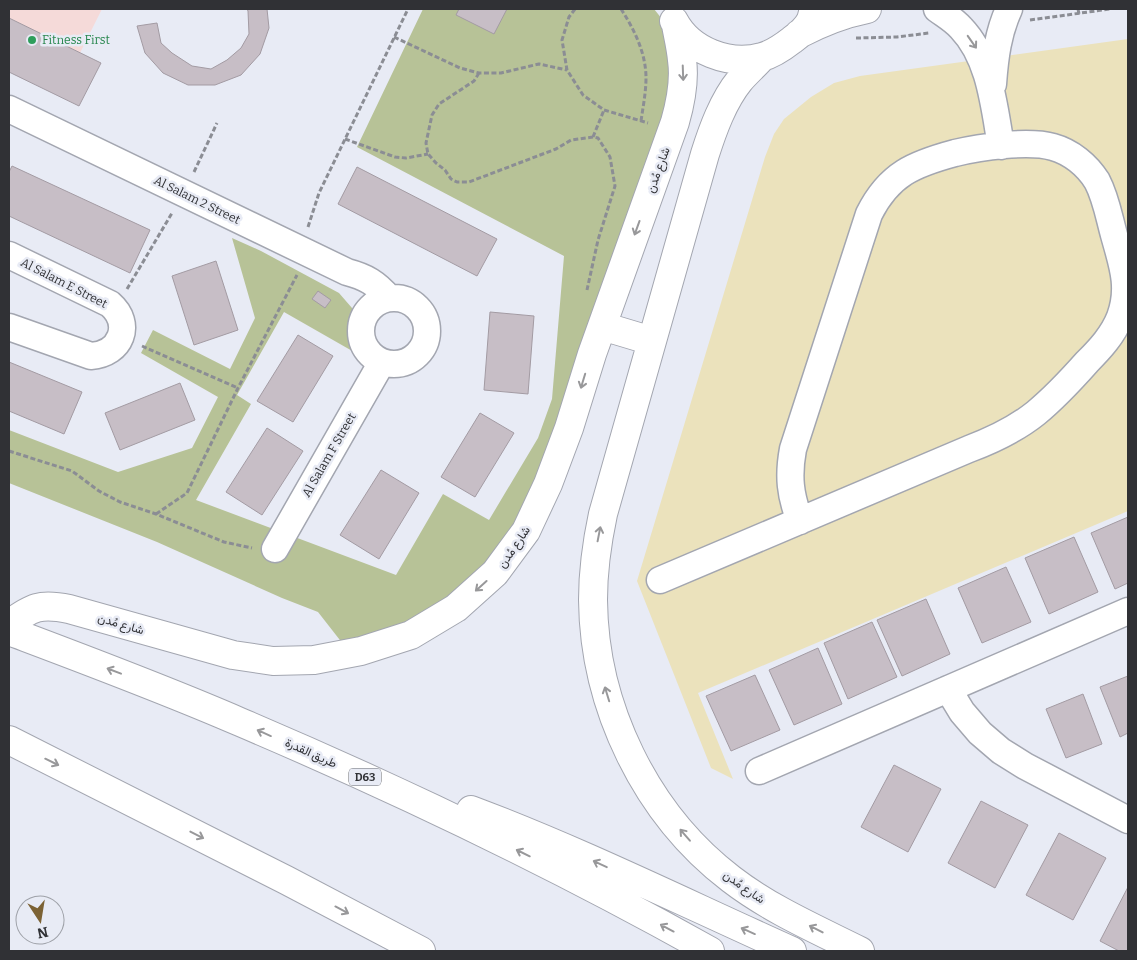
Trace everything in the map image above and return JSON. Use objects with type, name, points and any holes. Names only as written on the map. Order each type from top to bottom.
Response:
[{"type":"street","points":[[672,17],[688,40],[705,51],[723,58],[742,60],[762,57],[782,48],[799,34],[811,20],[814,9]]},
{"type":"street","points":[[799,34],[820,23],[867,9]]},
{"type":"street","points":[[937,9],[955,22],[977,48],[993,97],[1001,146]]},
{"type":"street","points":[[993,97],[995,57],[999,35],[1006,16]]},
{"type":"street","name":"شارع مُدن","points":[[9,624],[27,611],[40,607],[55,606],[233,655],[273,661],[314,660],[361,651],[411,635],[456,608],[496,573],[526,531],[548,484],[569,428],[592,354],[675,122],[681,101],[683,81],[682,60],[672,17]]},
{"type":"street","name":"شارع مُدن","points":[[762,57],[739,81],[719,116],[712,135],[603,514],[597,542],[594,571],[595,630],[605,687],[613,715],[624,742],[652,793],[687,838],[730,878],[754,895],[777,909],[860,951]]},
{"type":"street","name":"Al Salam 2 Street","points":[[9,110],[347,272]]},
{"type":"street","points":[[660,580],[800,521],[992,440],[1014,428],[1053,398],[1100,348],[1114,328],[1120,317],[1125,295],[1124,272],[1104,200],[1090,172],[1073,156],[1058,149],[1042,145],[980,148],[920,164],[889,184],[881,193],[869,214],[792,448],[791,492],[800,521]]},
{"type":"street","name":"Al Salam E Street","points":[[9,255],[110,304],[116,309],[120,318],[121,336]]},
{"type":"street","points":[[347,272],[371,281],[389,298]]},
{"type":"street","points":[[347,272],[358,291],[366,311]]},
{"type":"street","points":[[389,298],[405,298],[417,305],[425,316],[428,328],[426,342],[419,353],[409,361],[395,364],[382,362],[372,356],[364,346],[360,334],[361,322],[366,311],[377,301],[389,298]]},
{"type":"street","points":[[9,326],[91,356],[101,355],[110,351],[121,336]]},
{"type":"street","points":[[602,326],[652,341]]},
{"type":"street","name":"Al Salam F Street","points":[[275,549],[382,362]]},
{"type":"street","points":[[759,771],[1128,611]]},
{"type":"street","name":"طريق القدرة","points":[[9,631],[121,673],[239,721],[355,772],[568,876],[710,951]]},
{"type":"street","points":[[948,689],[962,712],[980,733],[1001,751],[1025,766],[1128,820]]},
{"type":"street","points":[[9,740],[421,951]]},
{"type":"street","points":[[355,772],[470,809],[524,830],[792,951]]},
{"type":"path","points":[[156,514],[186,493],[302,266],[296,263],[319,193],[408,9]]},
{"type":"path","points":[[575,9],[569,18],[562,40],[567,70],[583,95],[604,110],[656,124],[652,136],[668,140]]},
{"type":"path","points":[[622,9],[633,28],[642,54],[646,76],[641,121]]},
{"type":"path","points":[[1078,9],[1079,14]]},
{"type":"path","points":[[1006,16],[1079,14],[1110,9]]},
{"type":"path","points":[[854,38],[897,37],[962,29]]},
{"type":"path","points":[[394,37],[460,68],[479,74],[501,73],[539,64],[567,70]]},
{"type":"path","points":[[479,74],[474,81],[439,104],[432,115],[426,143],[428,154],[445,170],[451,179],[457,182],[469,182],[556,149],[571,140],[598,138],[610,157],[615,186],[598,240],[585,298]]},
{"type":"path","points":[[593,137],[604,110]]},
{"type":"path","points":[[116,309],[184,194],[217,123]]},
{"type":"path","points":[[345,139],[395,157],[406,158],[428,154]]},
{"type":"path","points":[[121,336],[238,388]]},
{"type":"path","points":[[9,451],[72,471],[99,491],[120,502],[156,514],[224,542],[250,548],[275,549]]},
{"type":"shaded area","points":[[9,9],[102,9],[61,91],[9,67]]},
{"type":"green space","points":[[423,9],[654,9],[668,30],[682,71],[553,474],[450,611],[343,644],[318,612],[282,598],[157,542],[9,483],[9,430],[118,472],[192,448],[218,397],[141,353],[153,330],[230,369],[255,318],[232,238],[261,251],[339,293],[352,308],[355,330],[354,352],[284,312],[237,395],[251,404],[196,500],[396,575],[443,494],[489,520],[538,438],[552,399],[564,256],[357,147]]},
{"type":"sand","points":[[1128,39],[1128,511],[698,693],[733,779],[711,768],[637,581],[765,157],[774,134],[784,119],[811,97],[834,83],[860,76]]},
{"type":"building","points":[[247,9],[267,9],[269,28],[260,54],[241,75],[215,85],[188,85],[163,73],[145,53],[137,26],[157,23],[161,43],[172,53],[192,66],[211,69],[227,60],[241,48],[249,34]]},
{"type":"building","points":[[459,9],[507,9],[494,34],[456,15]]},
{"type":"building","name":"Fitness First","points":[[9,18],[101,63],[79,106],[9,72]]},
{"type":"building","points":[[12,166],[150,230],[130,273],[9,216],[9,172]]},
{"type":"building","points":[[357,167],[497,239],[477,276],[338,204]]},
{"type":"building","points":[[216,261],[238,330],[194,345],[172,276]]},
{"type":"building","points":[[318,291],[331,300],[325,308],[312,299]]},
{"type":"building","points":[[490,312],[534,316],[528,394],[484,390]]},
{"type":"building","points":[[298,335],[333,356],[293,422],[257,401]]},
{"type":"building","points":[[9,362],[82,392],[64,434],[9,411]]},
{"type":"building","points":[[180,383],[195,420],[120,450],[105,413]]},
{"type":"building","points":[[480,413],[514,433],[475,497],[441,477]]},
{"type":"building","points":[[267,428],[303,451],[262,515],[226,492]]},
{"type":"building","points":[[381,470],[419,493],[379,559],[340,535]]},
{"type":"building","points":[[1128,517],[1128,583],[1115,589],[1091,533]]},
{"type":"building","points":[[1074,537],[1098,592],[1049,614],[1025,558]]},
{"type":"building","points":[[1006,567],[1031,622],[982,643],[958,588]]},
{"type":"building","points":[[926,599],[950,654],[902,676],[877,620]]},
{"type":"building","points":[[872,622],[897,677],[848,699],[824,643]]},
{"type":"building","points":[[818,648],[842,704],[794,725],[769,670]]},
{"type":"building","points":[[755,675],[780,730],[731,751],[706,696]]},
{"type":"building","points":[[1128,676],[1128,733],[1120,737],[1100,687]]},
{"type":"building","points":[[1083,694],[1102,744],[1066,758],[1046,709]]},
{"type":"building","points":[[894,765],[941,789],[908,852],[861,827]]},
{"type":"building","points":[[981,801],[1028,825],[995,888],[948,863]]},
{"type":"building","points":[[1059,833],[1106,858],[1073,920],[1026,895]]},
{"type":"building","points":[[1128,887],[1128,951],[1119,951],[1100,941]]},
{"type":"place","name":"Fitness First","points":[[32,40]]}]
